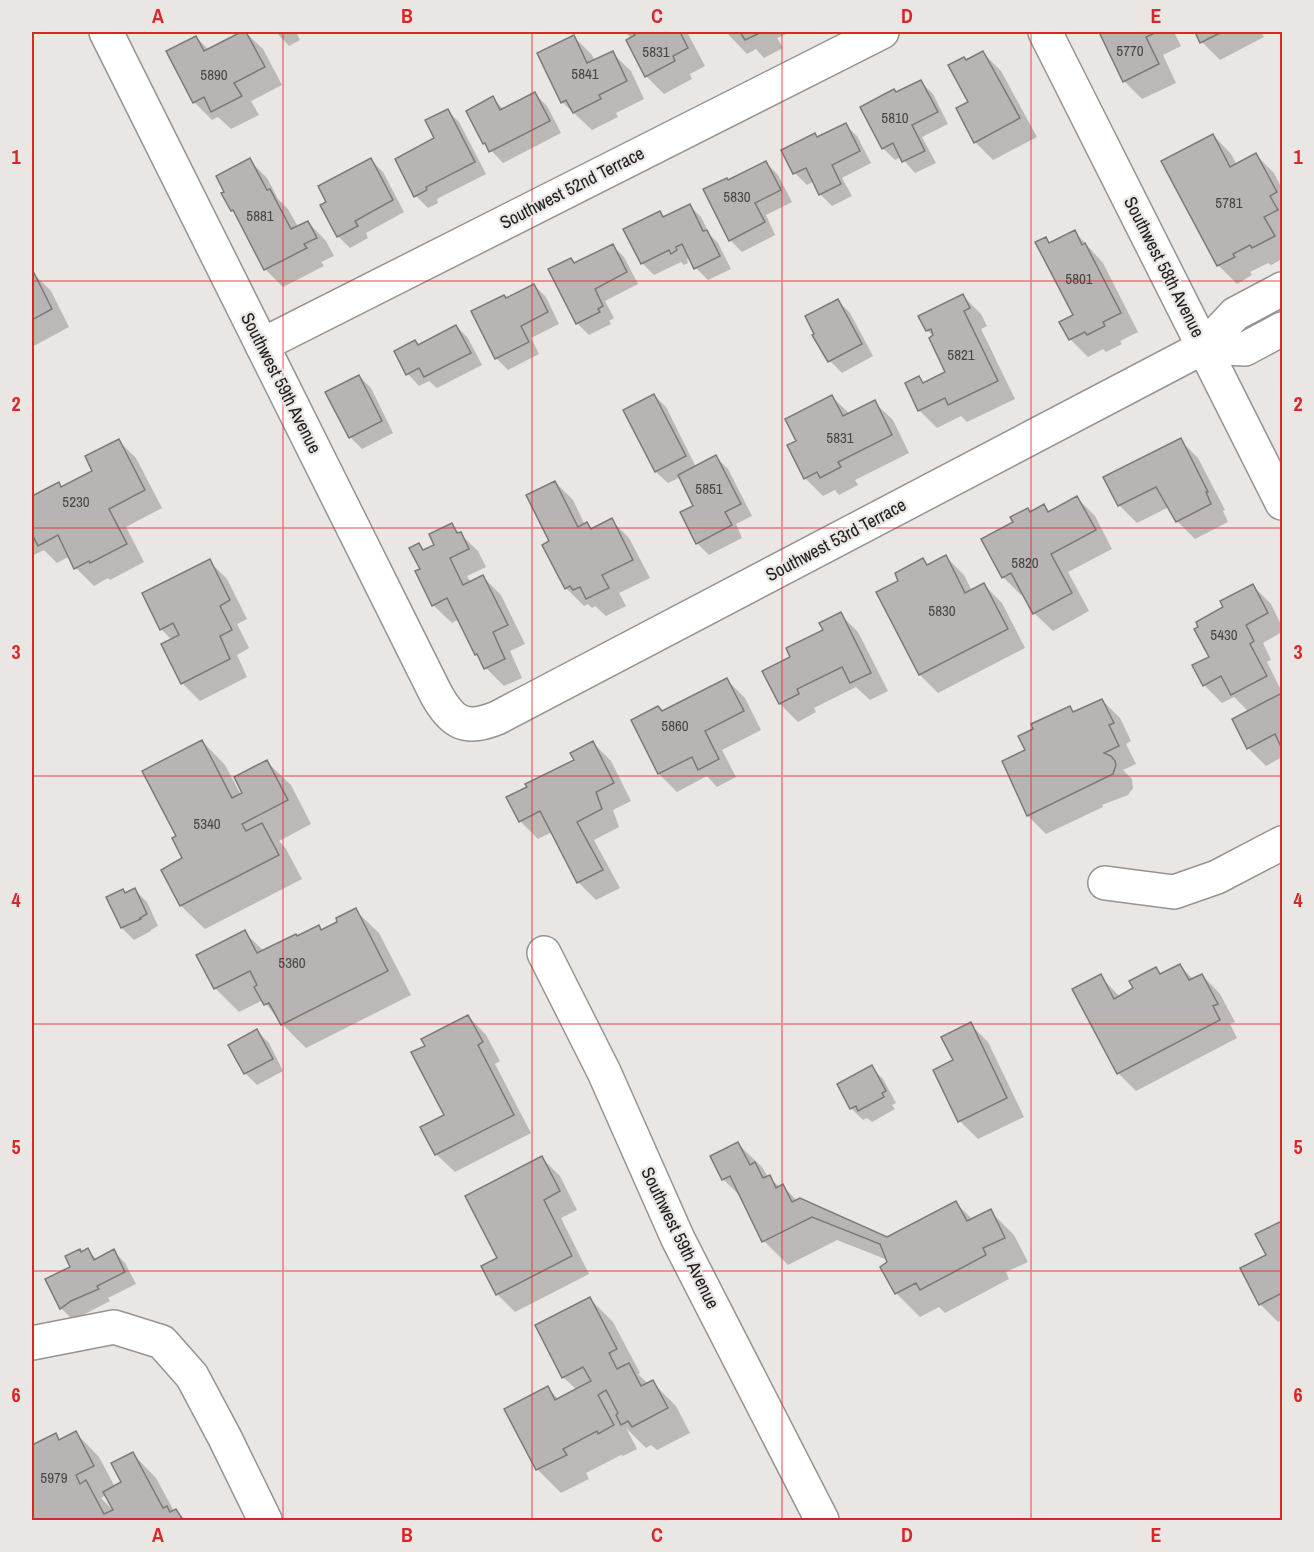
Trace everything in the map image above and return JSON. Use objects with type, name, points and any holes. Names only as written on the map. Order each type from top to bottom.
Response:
[{"type":"street","name":"Southwest 59th Avenue","points":[[106,32],[440,701],[450,715],[458,722],[466,724]]},
{"type":"street","name":"Southwest 52nd Terrace","points":[[262,345],[882,32]]},
{"type":"street","name":"Southwest 58th Avenue","points":[[1045,32],[1282,502]]},
{"type":"street","name":"Southwest 53rd Terrace","points":[[466,724],[486,722],[497,718],[1204,347],[1235,314],[1282,289]]},
{"type":"street","points":[[1204,347],[1245,350],[1282,329]]},
{"type":"street","points":[[1105,883],[1174,892],[1217,877],[1282,843]]},
{"type":"street","name":"Southwest 59th Avenue","points":[[544,953],[604,1072],[678,1239],[822,1521]]},
{"type":"street","points":[[32,1343],[114,1327],[162,1342],[192,1376],[265,1521]]},
{"type":"building","points":[[241,32],[246,32],[265,67],[234,83],[242,96],[211,112],[204,97],[193,103],[166,51],[196,36],[204,51]]},
{"type":"building","points":[[633,32],[680,32],[688,48],[673,56],[675,61],[645,77],[626,40],[635,35]]},
{"type":"building","points":[[740,32],[762,32],[745,40]]},
{"type":"building","points":[[1099,32],[1157,32],[1146,37],[1159,64],[1123,82]]},
{"type":"building","points":[[1195,32],[1222,32],[1200,43]]},
{"type":"building","points":[[574,35],[587,63],[613,51],[627,81],[599,95],[601,99],[573,113],[566,100],[561,103],[537,53]]},
{"type":"building","points":[[983,51],[1020,118],[974,143],[956,108],[968,102],[948,65],[964,57],[966,60]]},
{"type":"building","points":[[921,80],[938,112],[912,125],[925,151],[902,162],[893,143],[882,149],[860,107],[894,89],[896,92]]},
{"type":"building","points":[[535,92],[550,121],[489,152],[466,111],[493,96],[500,110]]},
{"type":"building","points":[[448,109],[475,162],[426,187],[427,190],[414,197],[395,159],[434,138],[425,120]]},
{"type":"building","points":[[846,123],[860,151],[832,165],[841,184],[819,195],[806,168],[793,174],[781,150],[815,133],[817,137]]},
{"type":"building","points":[[1213,134],[1230,167],[1256,153],[1277,192],[1270,196],[1278,210],[1264,217],[1275,236],[1252,248],[1250,245],[1233,254],[1235,257],[1217,266],[1161,161]]},
{"type":"building","points":[[250,158],[267,190],[270,189],[291,229],[308,221],[317,238],[304,244],[307,248],[264,270],[233,210],[231,211],[221,193],[224,192],[216,176]]},
{"type":"building","points":[[371,158],[393,200],[355,221],[358,226],[337,237],[320,205],[326,202],[318,186]]},
{"type":"building","points":[[766,161],[781,190],[755,203],[765,222],[729,241],[703,189],[727,178],[728,180]]},
{"type":"building","points":[[690,204],[703,231],[707,230],[720,256],[694,269],[682,244],[676,247],[677,250],[671,254],[669,250],[641,264],[623,229],[660,211],[663,217]]},
{"type":"building","points":[[1075,230],[1082,245],[1085,243],[1121,313],[1103,322],[1105,326],[1087,335],[1085,332],[1069,340],[1059,322],[1073,315],[1035,242],[1046,237],[1049,243]]},
{"type":"building","points":[[613,244],[627,272],[595,289],[603,306],[598,309],[600,312],[576,324],[548,269],[571,258],[574,263]]},
{"type":"building","points":[[32,272],[52,309],[32,320]]},
{"type":"building","points":[[534,284],[548,312],[521,326],[529,342],[495,359],[471,311],[504,295],[506,298]]},
{"type":"building","points":[[963,294],[970,308],[964,311],[998,381],[948,405],[945,398],[918,411],[905,383],[919,376],[923,383],[945,372],[929,338],[933,335],[931,329],[926,331],[918,316]]},
{"type":"building","points":[[838,299],[862,344],[828,362],[812,335],[814,334],[805,316]]},
{"type":"building","points":[[456,325],[471,353],[424,377],[419,368],[406,375],[394,351],[415,340],[418,345]]},
{"type":"building","points":[[359,375],[382,421],[349,438],[325,392]]},
{"type":"building","points":[[654,394],[686,456],[655,472],[623,410]]},
{"type":"building","points":[[832,395],[843,416],[875,400],[892,435],[838,462],[841,467],[820,478],[817,472],[804,479],[787,445],[796,441],[785,419]]},
{"type":"building","points":[[1181,438],[1208,492],[1206,492],[1211,504],[1176,522],[1156,487],[1118,506],[1103,477]]},
{"type":"building","points":[[119,439],[145,490],[109,509],[127,544],[74,569],[58,535],[38,546],[32,534],[32,496],[59,482],[61,487],[92,471],[85,456]]},
{"type":"building","points":[[716,455],[741,504],[725,512],[732,525],[696,544],[680,512],[693,506],[678,475]]},
{"type":"building","points":[[555,481],[578,527],[587,522],[591,529],[612,518],[633,560],[602,575],[609,588],[586,599],[580,587],[573,590],[570,586],[565,589],[542,545],[549,541],[526,495]]},
{"type":"building","points":[[1077,496],[1096,530],[1051,554],[1072,593],[1033,614],[1011,573],[1002,578],[981,539],[1013,522],[1010,517],[1028,508],[1030,512],[1044,504],[1048,512]]},
{"type":"building","points":[[452,523],[457,533],[461,532],[469,549],[450,558],[463,585],[483,575],[508,625],[493,632],[505,659],[484,669],[447,598],[432,606],[415,571],[420,569],[409,548],[419,543],[423,550],[434,545],[429,534]]},
{"type":"building","points":[[946,555],[965,593],[984,583],[1008,629],[919,675],[876,592],[898,581],[895,573],[923,558],[927,565]]},
{"type":"building","points":[[210,559],[230,600],[220,606],[232,630],[220,636],[230,659],[181,684],[161,644],[179,635],[173,623],[160,630],[142,593]]},
{"type":"building","points":[[1253,584],[1268,613],[1246,625],[1254,641],[1250,644],[1267,676],[1231,695],[1221,676],[1203,686],[1192,665],[1209,657],[1194,629],[1198,627],[1196,622],[1223,607],[1220,601]]},
{"type":"building","points":[[841,612],[871,673],[850,683],[842,667],[797,689],[799,694],[779,704],[762,671],[790,657],[786,648],[823,630],[819,623]]},
{"type":"building","points":[[727,678],[744,711],[705,731],[719,759],[698,770],[692,757],[658,774],[631,720],[658,706],[662,711]]},
{"type":"building","points":[[1282,693],[1282,749],[1275,734],[1247,749],[1232,719]]},
{"type":"building","points":[[1102,699],[1114,723],[1109,725],[1119,746],[1104,753],[1115,761],[1113,774],[1027,816],[1002,761],[1025,750],[1018,736],[1033,729],[1031,724],[1070,706],[1073,712]]},
{"type":"building","points":[[202,740],[232,798],[242,793],[234,777],[267,760],[288,800],[242,824],[246,831],[262,823],[279,855],[180,906],[161,870],[182,858],[172,838],[176,836],[142,771]]},
{"type":"building","points":[[593,741],[614,783],[596,792],[602,809],[577,822],[603,870],[577,883],[540,811],[519,822],[506,797],[527,787],[525,784],[574,760],[570,753]]},
{"type":"building","points":[[135,888],[147,914],[121,928],[106,897],[123,889],[125,893]]},
{"type":"building","points":[[356,908],[388,971],[281,1025],[269,1003],[264,1005],[254,987],[257,985],[250,971],[214,989],[196,955],[245,930],[257,953],[319,925],[321,930],[337,922],[336,918]]},
{"type":"building","points":[[1180,964],[1189,980],[1202,974],[1218,1004],[1213,1006],[1220,1020],[1117,1074],[1072,989],[1101,974],[1114,999],[1133,988],[1129,981],[1156,967],[1160,974]]},
{"type":"building","points":[[468,1015],[483,1042],[478,1045],[514,1115],[435,1155],[420,1127],[444,1115],[411,1052],[425,1046],[421,1039]]},
{"type":"building","points":[[971,1022],[1007,1098],[958,1122],[933,1070],[953,1060],[941,1037]]},
{"type":"building","points":[[257,1029],[273,1059],[244,1074],[228,1045]]},
{"type":"building","points":[[872,1065],[886,1091],[882,1093],[884,1097],[858,1111],[856,1106],[850,1109],[837,1084]]},
{"type":"building","points":[[738,1142],[750,1165],[755,1162],[763,1178],[770,1175],[776,1188],[783,1184],[792,1202],[800,1198],[887,1237],[956,1201],[967,1221],[991,1209],[1005,1238],[983,1248],[986,1255],[920,1290],[916,1283],[895,1294],[880,1267],[887,1262],[880,1244],[812,1217],[762,1242],[730,1176],[722,1180],[710,1156]]},
{"type":"building","points":[[542,1156],[560,1191],[544,1200],[572,1256],[496,1295],[481,1266],[497,1258],[465,1196]]},
{"type":"building","points":[[1282,1221],[1282,1293],[1259,1305],[1240,1268],[1266,1255],[1255,1234]]},
{"type":"building","points":[[88,1248],[94,1260],[114,1249],[125,1272],[97,1286],[99,1289],[71,1301],[60,1309],[45,1279],[70,1267],[65,1256]]},
{"type":"building","points":[[590,1297],[617,1349],[609,1353],[617,1369],[629,1363],[641,1386],[653,1380],[668,1408],[632,1427],[628,1421],[621,1425],[616,1415],[618,1413],[606,1390],[598,1395],[614,1425],[598,1434],[597,1431],[563,1449],[567,1455],[536,1470],[504,1409],[548,1386],[555,1400],[591,1381],[583,1367],[562,1378],[535,1325]]},
{"type":"building","points":[[76,1431],[94,1466],[76,1475],[80,1484],[86,1480],[104,1514],[113,1510],[103,1492],[121,1482],[111,1463],[133,1452],[163,1508],[167,1506],[170,1512],[176,1509],[183,1520],[32,1520],[32,1445],[56,1433],[59,1440]]}]
